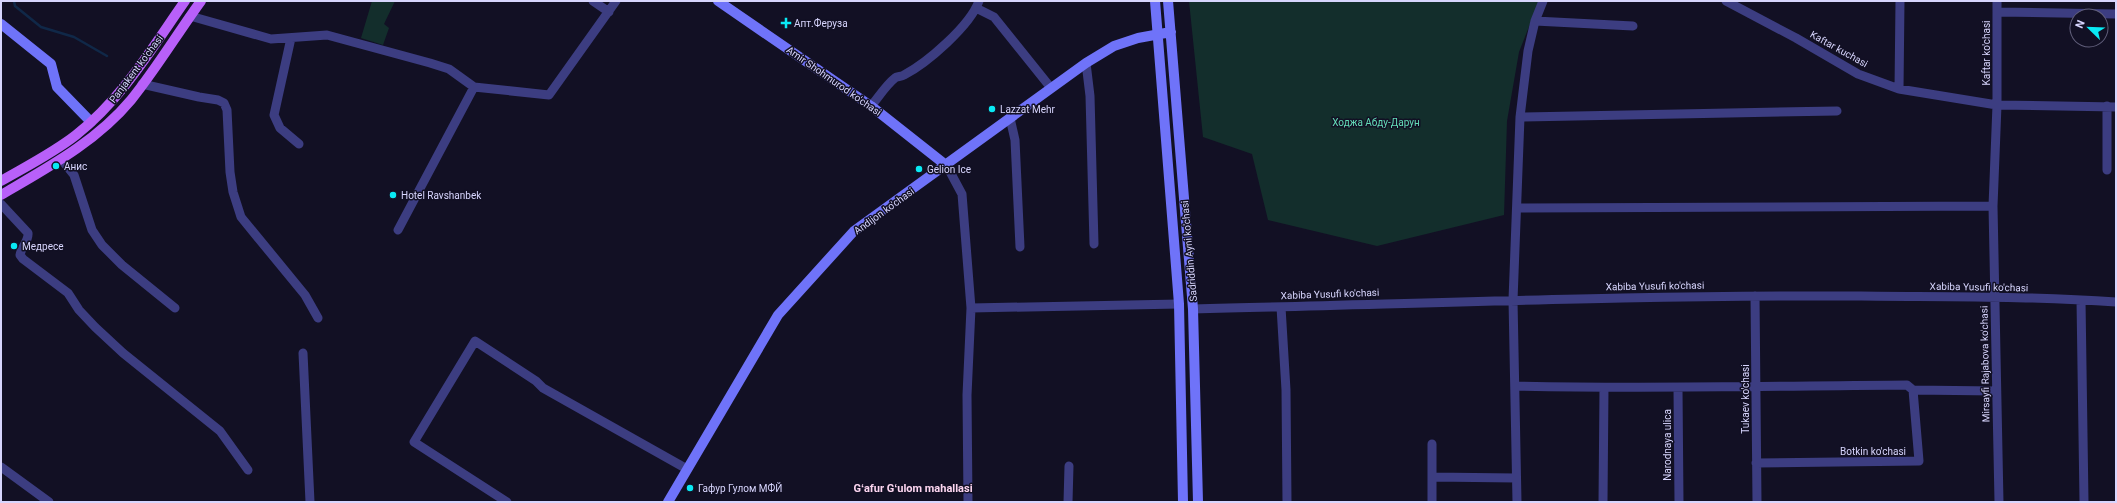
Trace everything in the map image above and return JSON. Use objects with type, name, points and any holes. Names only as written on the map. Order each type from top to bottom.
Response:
[{"type":"main road","name":"Panjakent ko'chasi","points":[[1,181],[61,146],[91,122],[121,92],[185,1]]},
{"type":"main road","name":"Panjakent ko'chasi","points":[[1,195],[62,159],[115,116],[142,84],[201,1]]},
{"type":"street","points":[[593,1],[609,12]]},
{"type":"street","points":[[190,16],[271,39],[327,35],[430,62],[448,69],[474,86],[550,95],[616,1]]},
{"type":"street","name":"Amir Shohmurod ko'chasi","points":[[718,1],[871,106],[947,166]]},
{"type":"street","name":"Sadriddin Ayni ko'chasi","points":[[1155,1],[1159,34],[1179,304],[1183,502]]},
{"type":"street","name":"Sadriddin Ayni ko'chasi","points":[[1168,1],[1194,309],[1198,502]]},
{"type":"street","points":[[1517,502],[1513,300],[1520,117],[1528,51],[1535,21],[1543,1]]},
{"type":"street","name":"Kaftar kuchasi","points":[[1726,1],[1789,34],[1858,74],[1898,88],[1997,105],[2111,106]]},
{"type":"street","points":[[1898,88],[1900,1]]},
{"type":"street","name":"Kaftar ko'chasi","points":[[1997,1],[1997,105]]},
{"type":"street","points":[[871,106],[896,78],[903,76],[920,64],[954,37],[967,24],[977,4],[994,17],[1051,88]]},
{"type":"street","points":[[1997,12],[2116,14]]},
{"type":"street","points":[[1535,21],[1633,26]]},
{"type":"street","points":[[1,24],[51,64],[58,87],[91,122]]},
{"type":"street","name":"Andijon ko'chasi","points":[[668,502],[778,315],[854,231],[947,166],[1086,63],[1114,46],[1138,38],[1171,32]]},
{"type":"street","points":[[291,38],[274,115],[280,128],[299,144]]},
{"type":"street","points":[[1086,63],[1090,96],[1094,244]]},
{"type":"street","points":[[142,84],[218,100],[224,103],[227,110],[233,192],[241,217],[301,290],[318,318]]},
{"type":"street","points":[[398,230],[474,86]]},
{"type":"street","name":"Mirsayfi Rajabova ko'chasi","points":[[1997,105],[1993,206],[1999,502]]},
{"type":"street","points":[[2106,170],[2111,106]]},
{"type":"street","points":[[1520,117],[1837,111]]},
{"type":"street","points":[[1010,118],[1015,140],[1020,247]]},
{"type":"street","points":[[62,159],[74,175],[92,230],[102,245],[122,265],[175,308]]},
{"type":"street","points":[[947,166],[962,194],[971,308],[967,395],[968,502]]},
{"type":"street","points":[[1,204],[28,233],[28,238],[20,252],[23,259],[68,293],[79,310],[123,353],[220,431],[248,470]]},
{"type":"street","points":[[1517,208],[1993,206]]},
{"type":"street","name":"Xabiba Yusufi ko'chasi","points":[[1194,309],[1513,300],[1755,296],[1996,297],[2116,302]]},
{"type":"street","name":"Tukaev ko'chasi","points":[[1755,296],[1757,502]]},
{"type":"street","points":[[2081,300],[2084,502]]},
{"type":"street","points":[[971,308],[1179,304]]},
{"type":"street","points":[[1281,307],[1286,390],[1287,502]]},
{"type":"street","points":[[508,502],[414,442],[475,341],[536,381],[543,388],[687,469]]},
{"type":"street","points":[[303,353],[310,502]]},
{"type":"street","points":[[1515,386],[1678,389],[1756,386],[1907,385],[1913,390],[1996,391]]},
{"type":"street","points":[[1603,502],[1604,388]]},
{"type":"street","name":"Narodnaya ulica","points":[[1678,389],[1679,502]]},
{"type":"street","name":"Botkin ko'chasi","points":[[1756,463],[1918,461],[1913,390]]},
{"type":"street","points":[[1432,444],[1432,502]]},
{"type":"street","points":[[1068,502],[1069,466]]},
{"type":"street","points":[[1,467],[49,502]]},
{"type":"street","points":[[1432,477],[1516,478]]},
{"type":"green space","points":[[372,1],[395,1],[384,24],[389,28],[383,45],[361,38]]},
{"type":"green space","name":"Ходжа Абду-Дарун","points":[[1189,1],[1539,1],[1519,52],[1507,121],[1504,215],[1377,246],[1268,220],[1252,154],[1203,137]]},
{"type":"waterway","points":[[14,1],[15,6],[41,27],[74,37],[107,56]]},
{"type":"place","name":"Апт.Феруза","points":[[786,23]]},
{"type":"place","name":"Lazzat Mehr","points":[[992,109]]},
{"type":"place","name":"Анис","points":[[56,166]]},
{"type":"place","name":"Gelion Ice","points":[[919,169]]},
{"type":"place","name":"Hotel Ravshanbek","points":[[393,195]]},
{"type":"place","name":"Медресе","points":[[14,246]]},
{"type":"place","name":"Гафур Гулом МФЙ","points":[[690,488]]},
{"type":"district","name":"Gʻafur Gʻulom mahallasi","points":[[913,488]]}]
